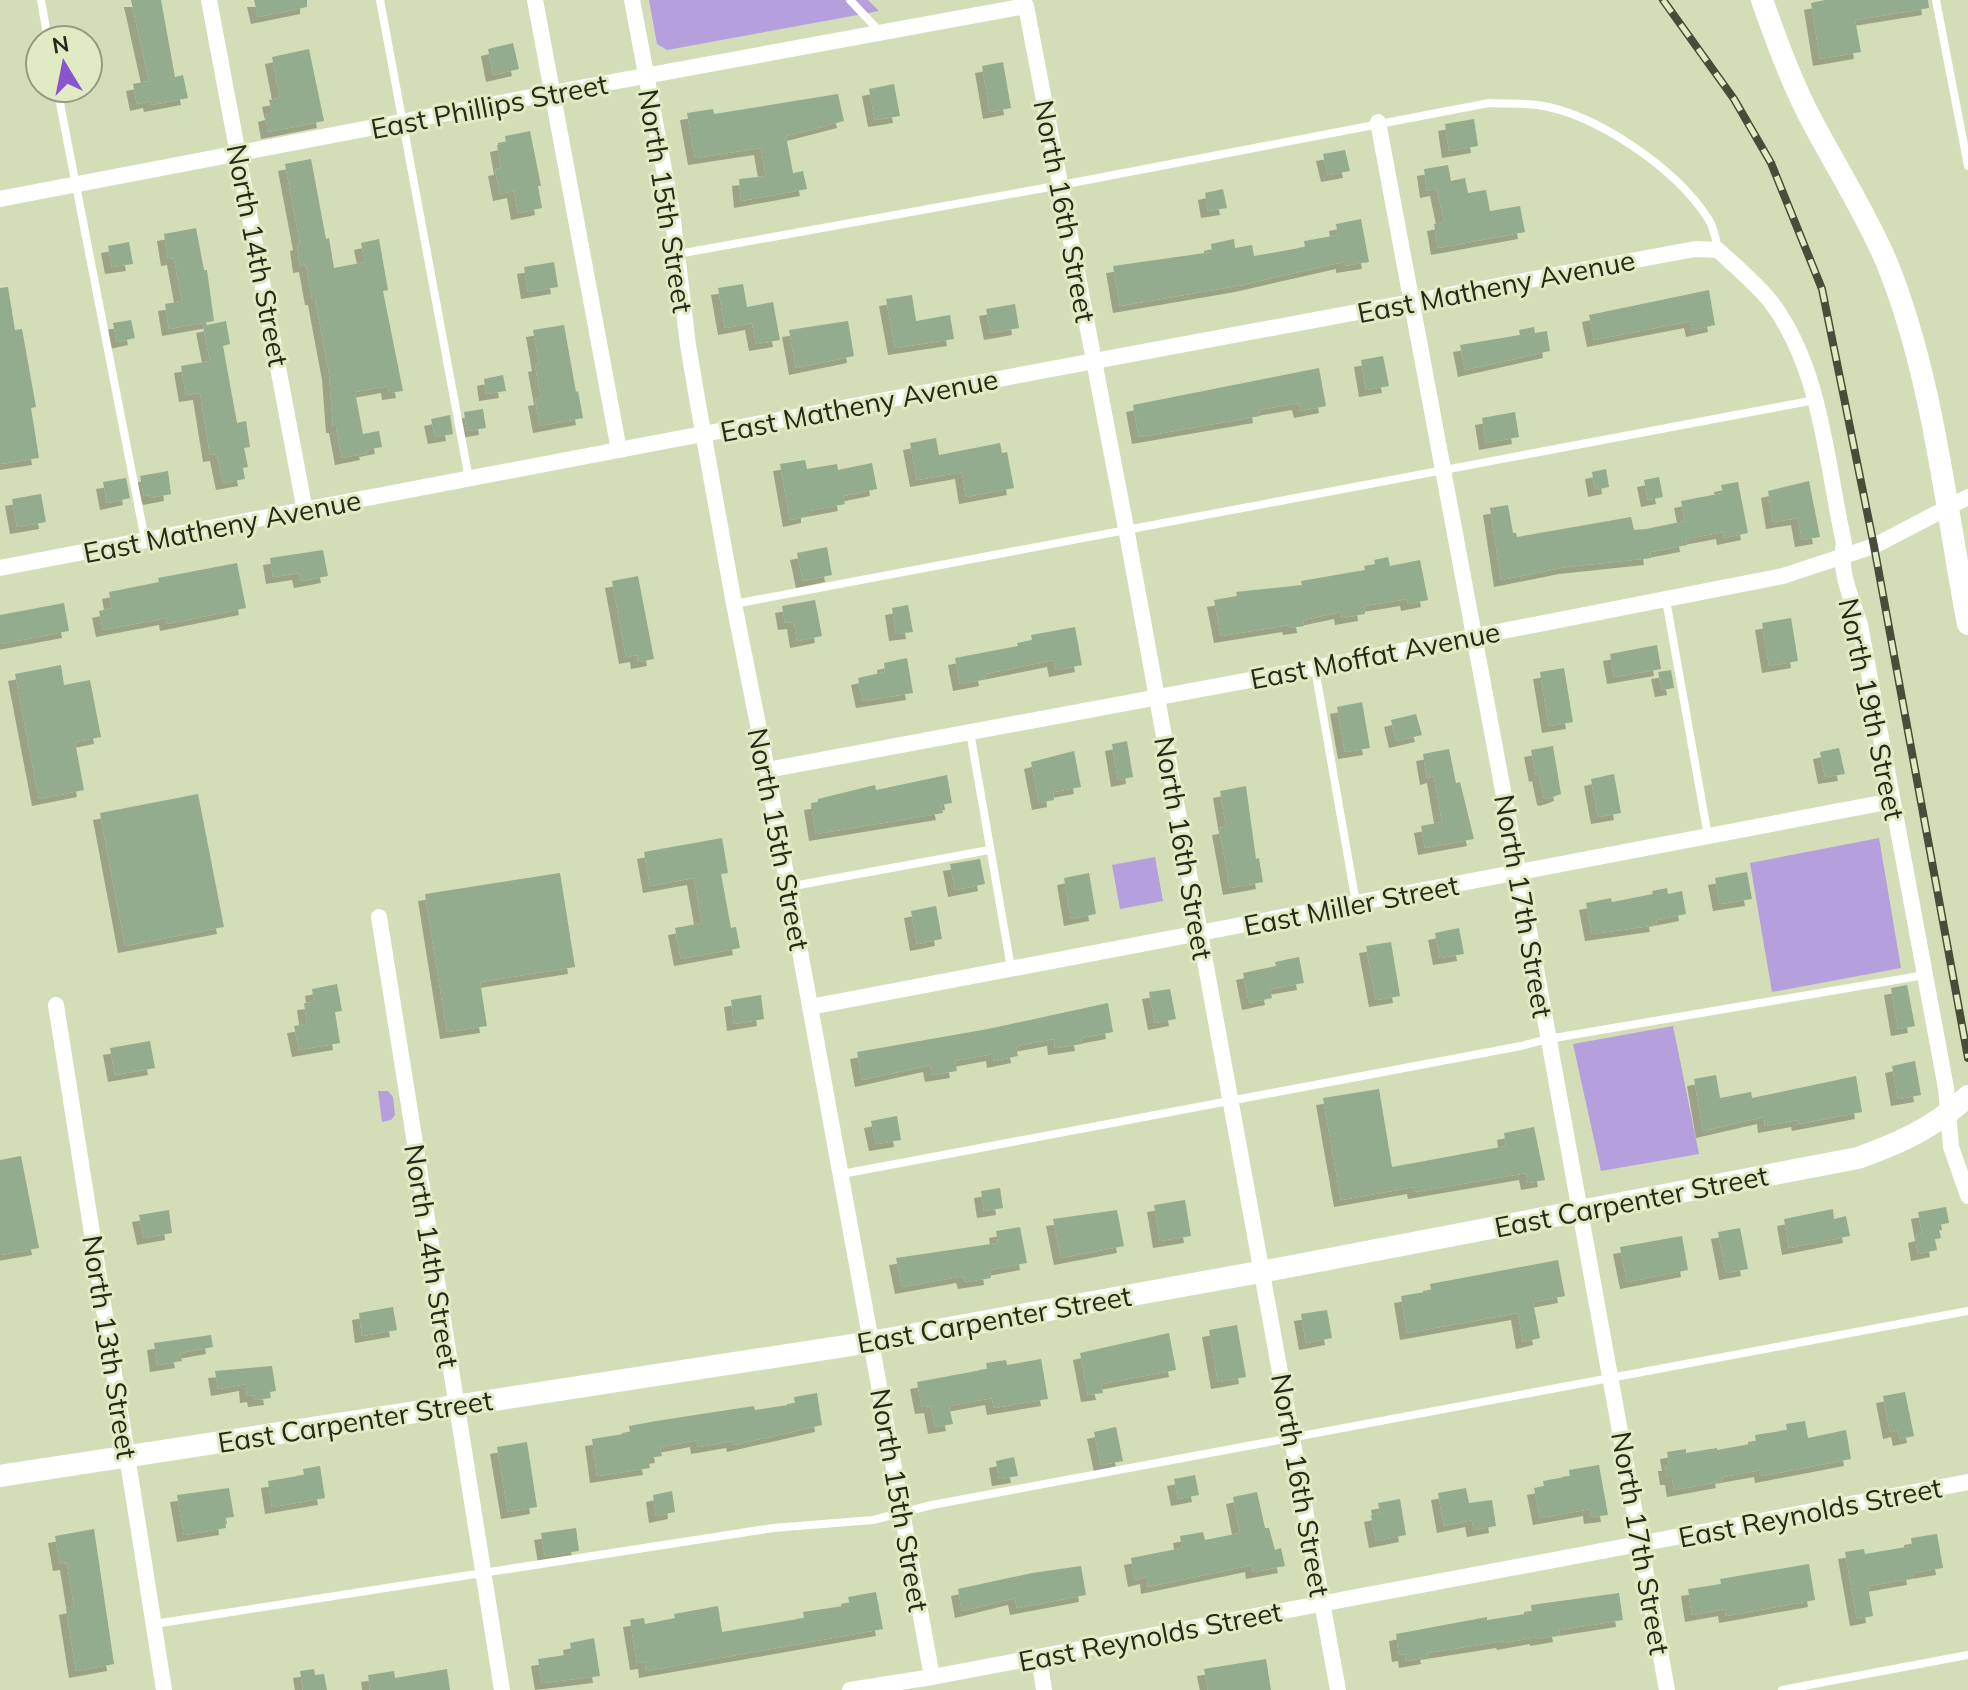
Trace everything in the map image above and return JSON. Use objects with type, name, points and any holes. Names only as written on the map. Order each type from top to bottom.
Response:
[{"type":"street","name":"North 14th Street","points":[[209,0],[305,511]]},
{"type":"street","points":[[535,0],[619,450]]},
{"type":"street","name":"North 15th Street","points":[[632,0],[678,254],[688,345],[734,604],[842,1174],[932,1677]]},
{"type":"street","points":[[1762,0],[1798,93],[1862,209],[1891,275],[1958,501],[1968,624]]},
{"type":"street","name":"East Phillips Street","points":[[0,199],[1026,6]]},
{"type":"street","name":"North 16th Street","points":[[1026,6],[1126,528],[1338,1690]]},
{"type":"street","name":"North 17th Street","points":[[1378,122],[1667,1690]]},
{"type":"street","name":"East Matheny Avenue","points":[[0,568],[1695,249],[1718,250]]},
{"type":"street","name":"North 19th Street","points":[[1718,250],[1778,313],[1815,400],[1844,543],[1841,558],[1844,579],[1860,625],[1946,1088],[1953,1153],[1968,1196]]},
{"type":"street","name":"East Moffat Avenue","points":[[767,770],[1314,668],[1783,576],[1888,539],[1958,501]]},
{"type":"street","name":"East Miller Street","points":[[810,1007],[1012,971],[1892,801]]},
{"type":"street","name":"North 14th Street","points":[[379,917],[502,1690]]},
{"type":"street","name":"North 13th Street","points":[[56,1005],[164,1690]]},
{"type":"street","name":"East Carpenter Street","points":[[0,1476],[871,1342],[1261,1272],[1858,1158],[1904,1141],[1947,1115],[1968,1096]]},
{"type":"street","name":"East Reynolds Street","points":[[850,1690],[1968,1482]]},
{"type":"street","points":[[1039,1657],[1044,1690]]},
{"type":"lane","points":[[41,0],[45,24]]},
{"type":"lane","points":[[380,0],[469,479]]},
{"type":"lane","points":[[850,0],[882,33]]},
{"type":"lane","points":[[1936,0],[1968,166]]},
{"type":"lane","points":[[678,254],[1489,103],[1540,105],[1586,119],[1628,142],[1684,190],[1710,222],[1718,250]]},
{"type":"lane","points":[[60,104],[145,540]]},
{"type":"lane","points":[[734,604],[1815,400]]},
{"type":"lane","points":[[1666,599],[1708,836]]},
{"type":"lane","points":[[1314,668],[1356,905]]},
{"type":"lane","points":[[970,732],[1012,971]]},
{"type":"lane","points":[[788,887],[989,850]]},
{"type":"lane","points":[[842,1174],[1548,1039],[1925,975]]},
{"type":"lane","points":[[153,1624],[773,1528],[873,1520],[932,1505],[1968,1311]]},
{"type":"lane","points":[[1782,1690],[1968,1655]]},
{"type":"shaded area","points":[[649,0],[868,0],[879,11],[667,50],[657,44]]},
{"type":"shaded area","points":[[1879,838],[1901,968],[1772,992],[1750,863]]},
{"type":"shaded area","points":[[1155,857],[1163,901],[1120,909],[1112,865]]},
{"type":"shaded area","points":[[1673,1026],[1699,1154],[1601,1171],[1573,1044]]},
{"type":"shaded area","points":[[378,1091],[388,1091],[393,1097],[395,1115],[391,1120],[382,1122]]},
{"type":"building","points":[[131,0],[161,0],[175,77],[183,75],[188,98],[151,105],[150,101],[137,104],[133,84],[149,81]]},
{"type":"building","points":[[254,0],[307,0],[307,7],[258,17]]},
{"type":"building","points":[[1825,0],[1928,0],[1929,8],[1855,20],[1861,52],[1820,59],[1811,3]]},
{"type":"building","points":[[513,43],[519,69],[493,75],[488,49]]},
{"type":"building","points":[[309,49],[324,121],[268,132],[265,115],[272,113],[269,100],[280,98],[272,57]]},
{"type":"building","points":[[1003,62],[1011,108],[990,112],[982,66]]},
{"type":"building","points":[[894,84],[900,116],[875,120],[869,89]]},
{"type":"building","points":[[838,94],[844,121],[786,136],[793,173],[803,171],[807,189],[741,201],[739,179],[766,176],[761,148],[695,158],[687,113],[713,109],[714,114]]},
{"type":"building","points":[[1474,119],[1478,146],[1449,151],[1445,124]]},
{"type":"building","points":[[530,131],[542,208],[518,213],[514,191],[500,194],[495,169],[501,168],[497,145],[506,143],[505,136]]},
{"type":"building","points":[[1345,150],[1350,171],[1328,175],[1323,154]]},
{"type":"building","points":[[311,159],[334,268],[365,262],[361,243],[379,239],[388,290],[383,291],[403,391],[389,393],[388,386],[355,392],[363,434],[379,431],[382,447],[342,458],[336,426],[333,426],[329,373],[315,298],[312,298],[306,265],[300,266],[297,244],[300,243],[285,164]]},
{"type":"building","points":[[1448,165],[1451,181],[1465,178],[1468,193],[1486,190],[1490,211],[1520,206],[1525,232],[1438,248],[1434,224],[1444,222],[1437,189],[1427,191],[1424,169]]},
{"type":"building","points":[[1223,189],[1227,208],[1208,211],[1205,193]]},
{"type":"building","points":[[1361,219],[1369,262],[1343,266],[1343,262],[1242,285],[1120,306],[1113,266],[1212,252],[1211,244],[1234,239],[1235,248],[1252,245],[1254,256],[1305,247],[1304,241],[1338,235],[1336,224]]},
{"type":"building","points":[[196,228],[204,270],[207,270],[214,321],[169,329],[165,304],[182,301],[174,258],[168,259],[164,234]]},
{"type":"building","points":[[129,242],[133,264],[112,267],[108,246]]},
{"type":"building","points":[[554,262],[558,287],[528,292],[524,267]]},
{"type":"building","points":[[743,284],[747,307],[773,302],[780,340],[756,344],[752,323],[725,328],[718,288]]},
{"type":"building","points":[[8,287],[15,330],[22,329],[36,407],[31,408],[39,458],[0,464],[0,288]]},
{"type":"building","points":[[1709,290],[1715,325],[1693,330],[1691,321],[1594,340],[1589,315]]},
{"type":"building","points":[[912,295],[916,321],[950,315],[954,339],[895,348],[886,299]]},
{"type":"building","points":[[1015,304],[1019,328],[991,333],[986,309]]},
{"type":"building","points":[[131,320],[135,338],[117,342],[113,323]]},
{"type":"building","points":[[226,321],[230,344],[223,346],[237,423],[246,421],[250,447],[244,448],[248,467],[243,468],[245,479],[223,483],[217,454],[210,455],[200,393],[186,395],[181,366],[210,361],[203,326]]},
{"type":"building","points":[[848,321],[854,356],[796,368],[789,330]]},
{"type":"building","points":[[564,325],[583,418],[540,426],[535,399],[541,398],[535,365],[539,364],[533,330]]},
{"type":"building","points":[[1534,327],[1535,333],[1547,331],[1550,351],[1465,370],[1460,345],[1520,335],[1519,330]]},
{"type":"building","points":[[1383,356],[1389,386],[1366,390],[1361,360]]},
{"type":"building","points":[[1319,368],[1326,406],[1301,411],[1299,403],[1259,410],[1260,416],[1139,437],[1133,405]]},
{"type":"building","points":[[503,375],[506,391],[486,394],[484,379]]},
{"type":"building","points":[[483,409],[486,428],[467,431],[464,412]]},
{"type":"building","points":[[1515,412],[1519,437],[1486,443],[1482,418]]},
{"type":"building","points":[[450,415],[453,434],[435,437],[431,419]]},
{"type":"building","points":[[936,438],[939,455],[1000,443],[1002,453],[1007,452],[1014,488],[966,497],[962,472],[917,480],[910,443]]},
{"type":"building","points":[[805,460],[807,469],[837,464],[838,470],[872,463],[877,489],[843,496],[845,504],[808,511],[808,516],[790,520],[780,464]]},
{"type":"building","points":[[1606,469],[1609,487],[1595,490],[1592,472]]},
{"type":"building","points":[[168,471],[171,494],[150,498],[149,495],[144,496],[140,476]]},
{"type":"building","points":[[1659,477],[1663,497],[1648,500],[1644,480]]},
{"type":"building","points":[[126,478],[130,498],[107,503],[103,482]]},
{"type":"building","points":[[1809,481],[1820,537],[1802,540],[1798,518],[1773,522],[1768,491]]},
{"type":"building","points":[[1738,482],[1748,533],[1724,538],[1723,532],[1686,539],[1687,545],[1650,552],[1651,558],[1566,567],[1501,580],[1490,508],[1508,505],[1513,533],[1517,537],[1631,517],[1634,530],[1646,529],[1685,521],[1681,501],[1723,493],[1721,485]]},
{"type":"building","points":[[41,494],[46,522],[17,527],[12,499]]},
{"type":"building","points":[[827,547],[832,575],[803,581],[797,553]]},
{"type":"building","points":[[323,550],[328,576],[301,581],[299,573],[273,577],[270,558]]},
{"type":"building","points":[[1388,557],[1390,566],[1420,560],[1428,600],[1408,604],[1407,599],[1364,606],[1365,614],[1342,618],[1341,612],[1303,620],[1304,626],[1290,628],[1289,625],[1221,636],[1214,600],[1237,596],[1236,592],[1302,585],[1301,581],[1365,570],[1364,566],[1375,564],[1374,560]]},
{"type":"building","points":[[237,563],[246,608],[167,624],[166,618],[103,630],[99,611],[112,608],[109,592],[159,582],[158,578]]},
{"type":"building","points":[[638,576],[654,659],[638,662],[637,655],[626,657],[612,581]]},
{"type":"building","points":[[815,600],[822,636],[797,641],[794,622],[785,623],[782,606]]},
{"type":"building","points":[[64,603],[69,631],[0,644],[0,615]]},
{"type":"building","points":[[908,605],[913,632],[896,634],[892,608]]},
{"type":"building","points":[[1791,618],[1798,661],[1769,666],[1762,623]]},
{"type":"building","points":[[1075,627],[1082,665],[1056,670],[1054,660],[985,674],[986,679],[960,684],[955,658],[1018,646],[1017,643],[1032,640],[1031,635]]},
{"type":"building","points":[[1657,645],[1661,669],[1614,677],[1610,654]]},
{"type":"building","points":[[907,658],[913,693],[863,701],[858,678],[885,672],[884,663]]},
{"type":"building","points":[[61,665],[64,685],[90,680],[101,737],[75,742],[84,790],[39,799],[15,674]]},
{"type":"building","points":[[1564,668],[1573,722],[1549,726],[1540,672]]},
{"type":"building","points":[[1671,670],[1674,688],[1662,690],[1658,672]]},
{"type":"building","points":[[1362,702],[1370,748],[1345,752],[1337,707]]},
{"type":"building","points":[[1416,714],[1422,735],[1396,741],[1391,720]]},
{"type":"building","points":[[1127,741],[1133,777],[1118,780],[1112,744]]},
{"type":"building","points":[[1553,746],[1561,794],[1547,799],[1544,798],[1539,774],[1536,775],[1531,750]]},
{"type":"building","points":[[1839,748],[1845,774],[1825,777],[1820,752]]},
{"type":"building","points":[[1449,749],[1474,839],[1425,848],[1421,826],[1442,822],[1434,776],[1427,778],[1423,754]]},
{"type":"building","points":[[1074,751],[1081,787],[1053,792],[1054,800],[1039,803],[1031,762]]},
{"type":"building","points":[[1614,774],[1621,813],[1598,817],[1591,779]]},
{"type":"building","points":[[947,775],[952,803],[941,805],[943,813],[816,834],[811,803],[818,802],[818,799],[875,785],[876,790]]},
{"type":"building","points":[[1246,786],[1256,859],[1259,858],[1263,882],[1230,888],[1219,828],[1226,827],[1220,791]]},
{"type":"building","points":[[198,794],[224,927],[125,946],[100,813]]},
{"type":"building","points":[[722,838],[728,873],[721,874],[731,928],[736,927],[740,948],[681,959],[675,928],[702,923],[694,878],[650,886],[644,852]]},
{"type":"building","points":[[980,859],[985,884],[955,890],[950,864]]},
{"type":"building","points":[[1747,872],[1752,899],[1720,904],[1715,878]]},
{"type":"building","points":[[560,873],[575,967],[480,982],[487,1026],[447,1032],[425,894]]},
{"type":"building","points":[[1089,873],[1096,914],[1071,919],[1064,878]]},
{"type":"building","points":[[1667,888],[1668,894],[1682,891],[1686,914],[1656,920],[1657,925],[1592,934],[1586,903],[1611,898],[1612,902]]},
{"type":"building","points":[[936,906],[942,939],[917,944],[911,911]]},
{"type":"building","points":[[1459,928],[1464,954],[1440,958],[1435,933]]},
{"type":"building","points":[[1391,942],[1400,996],[1376,1000],[1366,946]]},
{"type":"building","points":[[1299,957],[1304,983],[1270,989],[1272,998],[1249,1003],[1243,973]]},
{"type":"building","points":[[337,984],[342,1011],[335,1012],[340,1043],[299,1050],[294,1026],[307,1024],[304,1003],[314,1002],[312,989]]},
{"type":"building","points":[[1907,985],[1915,1026],[1898,1029],[1891,988]]},
{"type":"building","points":[[1170,989],[1176,1019],[1155,1023],[1149,992]]},
{"type":"building","points":[[761,995],[764,1019],[734,1024],[731,1000]]},
{"type":"building","points":[[1108,1003],[1113,1032],[1081,1038],[1082,1044],[1055,1048],[1054,1039],[1016,1046],[1018,1056],[994,1061],[993,1054],[955,1061],[957,1071],[932,1075],[930,1065],[862,1080],[857,1052],[988,1029]]},
{"type":"building","points":[[150,1041],[155,1068],[115,1075],[110,1048]]},
{"type":"building","points":[[1915,1061],[1921,1095],[1898,1099],[1892,1066]]},
{"type":"building","points":[[1716,1075],[1720,1098],[1751,1092],[1752,1098],[1856,1076],[1862,1112],[1799,1124],[1798,1120],[1765,1126],[1764,1117],[1703,1131],[1694,1079]]},
{"type":"building","points":[[1379,1089],[1392,1167],[1506,1146],[1504,1133],[1534,1127],[1545,1180],[1528,1183],[1526,1173],[1415,1192],[1414,1187],[1341,1200],[1323,1098]]},
{"type":"building","points":[[897,1116],[901,1140],[876,1144],[871,1121]]},
{"type":"building","points":[[21,1156],[39,1248],[0,1255],[0,1160]]},
{"type":"building","points":[[1000,1188],[1003,1208],[984,1211],[981,1191]]},
{"type":"building","points":[[1185,1200],[1191,1236],[1160,1241],[1154,1205]]},
{"type":"building","points":[[1946,1207],[1949,1223],[1938,1225],[1941,1238],[1935,1239],[1937,1250],[1918,1254],[1915,1236],[1922,1234],[1918,1212]]},
{"type":"building","points":[[1833,1209],[1834,1219],[1846,1216],[1850,1236],[1789,1248],[1784,1219]]},
{"type":"building","points":[[169,1210],[172,1233],[144,1238],[139,1215]]},
{"type":"building","points":[[1117,1210],[1124,1246],[1061,1258],[1053,1219]]},
{"type":"building","points":[[1020,1227],[1027,1263],[990,1270],[991,1278],[965,1282],[963,1276],[902,1287],[896,1258],[998,1243],[996,1231]]},
{"type":"building","points":[[1740,1228],[1748,1269],[1726,1273],[1718,1232]]},
{"type":"building","points":[[1682,1236],[1688,1270],[1627,1282],[1620,1247]]},
{"type":"building","points":[[1558,1260],[1565,1296],[1533,1302],[1540,1338],[1523,1342],[1518,1313],[1407,1333],[1401,1296],[1431,1291],[1430,1284]]},
{"type":"building","points":[[393,1307],[397,1330],[362,1336],[359,1313]]},
{"type":"building","points":[[1327,1310],[1332,1338],[1306,1343],[1301,1314]]},
{"type":"building","points":[[1237,1325],[1246,1377],[1218,1382],[1209,1330]]},
{"type":"building","points":[[1169,1333],[1176,1370],[1101,1384],[1103,1393],[1088,1395],[1080,1353]]},
{"type":"building","points":[[211,1335],[213,1347],[180,1353],[182,1361],[157,1365],[154,1343]]},
{"type":"building","points":[[1041,1359],[1048,1399],[994,1408],[992,1398],[949,1406],[953,1424],[935,1427],[931,1406],[922,1407],[917,1382],[987,1369],[986,1363],[1006,1360],[1007,1365]]},
{"type":"building","points":[[272,1366],[276,1391],[270,1392],[271,1398],[255,1400],[254,1395],[247,1396],[246,1384],[218,1389],[215,1371]]},
{"type":"building","points":[[1905,1392],[1914,1436],[1900,1439],[1898,1430],[1890,1432],[1883,1396]]},
{"type":"building","points":[[817,1393],[822,1425],[734,1445],[733,1441],[698,1447],[697,1440],[660,1447],[662,1456],[648,1458],[650,1468],[597,1476],[592,1439],[630,1433],[629,1426],[656,1421],[754,1406],[755,1410],[795,1404],[794,1397]]},
{"type":"building","points":[[1805,1421],[1808,1438],[1846,1430],[1851,1459],[1762,1476],[1761,1470],[1674,1490],[1672,1478],[1667,1478],[1667,1452],[1717,1450],[1756,1443],[1755,1435],[1787,1430],[1786,1424]]},
{"type":"building","points":[[1116,1427],[1123,1461],[1101,1465],[1094,1432]]},
{"type":"building","points":[[527,1442],[537,1507],[508,1512],[497,1447]]},
{"type":"building","points":[[1014,1457],[1018,1476],[999,1479],[996,1461]]},
{"type":"building","points":[[1599,1465],[1608,1515],[1591,1517],[1590,1509],[1540,1518],[1534,1488],[1544,1486],[1543,1481],[1570,1476],[1569,1470]]},
{"type":"building","points":[[320,1466],[325,1498],[272,1507],[268,1481],[304,1475],[303,1469]]},
{"type":"building","points":[[1195,1475],[1199,1495],[1178,1499],[1174,1479]]},
{"type":"building","points":[[229,1488],[234,1517],[225,1518],[226,1528],[184,1535],[177,1495]]},
{"type":"building","points":[[1466,1488],[1469,1503],[1492,1500],[1496,1526],[1474,1530],[1472,1520],[1444,1526],[1438,1493]]},
{"type":"building","points":[[672,1491],[675,1512],[656,1516],[653,1495]]},
{"type":"building","points":[[1257,1492],[1265,1528],[1269,1528],[1275,1550],[1281,1548],[1285,1566],[1253,1572],[1252,1565],[1148,1587],[1147,1577],[1135,1580],[1131,1558],[1182,1548],[1180,1536],[1203,1532],[1205,1540],[1240,1533],[1233,1497]]},
{"type":"building","points":[[1400,1499],[1406,1535],[1376,1541],[1371,1515],[1380,1513],[1378,1503]]},
{"type":"building","points":[[576,1528],[579,1551],[545,1556],[541,1533]]},
{"type":"building","points":[[94,1529],[114,1664],[76,1671],[66,1608],[74,1606],[67,1563],[60,1564],[55,1536]]},
{"type":"building","points":[[1937,1534],[1943,1568],[1913,1573],[1914,1578],[1868,1586],[1873,1616],[1857,1619],[1845,1552],[1864,1549],[1865,1554],[1912,1546],[1911,1538]]},
{"type":"building","points":[[1809,1564],[1815,1600],[1726,1616],[1725,1609],[1692,1615],[1688,1589],[1721,1584],[1720,1579]]},
{"type":"building","points":[[1081,1566],[1086,1595],[1017,1608],[1015,1598],[962,1611],[958,1589]]},
{"type":"building","points":[[876,1592],[883,1629],[646,1671],[645,1662],[637,1663],[630,1620],[644,1618],[645,1624],[675,1618],[674,1614],[718,1606],[722,1632],[804,1618],[803,1612],[850,1605],[848,1597]]},
{"type":"building","points":[[1619,1593],[1623,1620],[1559,1630],[1560,1635],[1537,1639],[1427,1653],[1428,1657],[1406,1661],[1405,1654],[1399,1655],[1396,1634],[1487,1617],[1487,1620],[1532,1613],[1531,1605]]},
{"type":"building","points":[[594,1638],[600,1676],[542,1683],[538,1659],[572,1654],[570,1643]]},
{"type":"building","points":[[1266,1659],[1271,1690],[1208,1690],[1204,1669]]},
{"type":"building","points":[[314,1669],[315,1675],[324,1674],[327,1690],[303,1690],[300,1671]]},
{"type":"building","points":[[447,1669],[450,1690],[370,1690],[368,1675],[394,1671],[395,1678]]},
{"type":"railway","points":[[1663,0],[1734,99],[1771,163],[1822,289],[1874,546],[1968,1058]]}]
